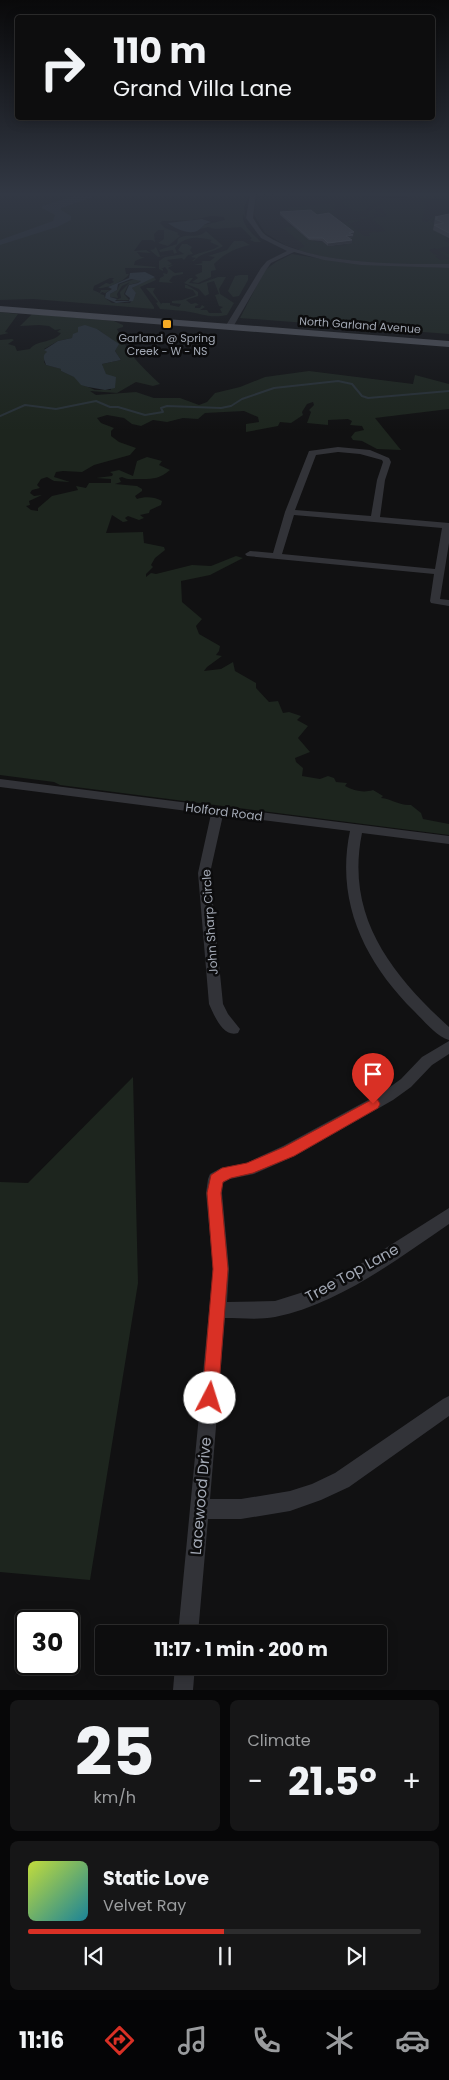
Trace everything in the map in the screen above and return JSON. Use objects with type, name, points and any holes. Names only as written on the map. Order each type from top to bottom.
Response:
[{"type":"main road","name":"North Garland Avenue","points":[[0,303],[449,344]]},
{"type":"main road","name":"North Garland Avenue","points":[[0,309],[449,337]]},
{"type":"street","points":[[232,324],[260,273]]},
{"type":"street","points":[[277,556],[290,512],[312,453],[323,450],[371,453],[385,458],[387,462],[381,480],[375,520]]},
{"type":"street","points":[[290,512],[448,526],[435,601],[449,603]]},
{"type":"street","points":[[250,554],[440,572]]},
{"type":"street","name":"Holford Road","points":[[0,783],[449,840]]},
{"type":"street","name":"John Sharp Circle","points":[[218,811],[204,873],[216,1004],[222,1017],[234,1029]]},
{"type":"street","points":[[357,829],[351,858],[351,883],[364,929],[375,952],[400,987],[449,1035]]},
{"type":"street","name":"Lacewood Drive","points":[[189,1625],[221,1269],[214,1193],[216,1179],[227,1172],[248,1169],[289,1152],[388,1096],[406,1083],[427,1061],[449,1047]]},
{"type":"street","name":"Tree Top Lane","points":[[218,1310],[250,1311],[275,1308],[301,1301],[327,1290],[348,1278],[449,1215]]},
{"type":"street","points":[[200,1508],[241,1509],[290,1501],[314,1493],[342,1480],[449,1405]]},
{"type":"street","points":[[183,1690],[184,1675]]},
{"type":"shaded area","points":[[0,273],[129,274],[120,282],[110,286],[98,288],[106,283],[114,282],[112,280],[114,278],[94,286],[93,290],[100,293],[101,290],[110,290],[100,294],[104,295],[112,303],[130,303],[136,294],[132,288],[154,277],[156,280],[140,287],[154,309],[33,299],[0,300]]},
{"type":"shaded area","points":[[130,273],[132,273],[147,273],[155,277],[132,288],[136,293],[133,301],[116,303],[105,298],[106,293],[112,289],[108,287],[129,278]],"holes":[[[131,279],[141,281],[129,285],[125,294],[130,298],[129,301],[115,301],[117,299],[110,297],[110,294],[117,290],[118,284]]]},
{"type":"shaded area","points":[[163,273],[183,273],[173,276],[169,281],[173,283],[159,282],[160,278],[164,276]]},
{"type":"shaded area","points":[[211,273],[211,277],[198,283],[192,282],[198,278],[195,275]]},
{"type":"shaded area","points":[[264,273],[449,273],[449,334],[240,318]]},
{"type":"shaded area","points":[[248,275],[248,280],[239,296],[233,297],[228,291],[235,276]]},
{"type":"shaded area","points":[[218,277],[226,277],[219,289],[220,294],[234,303],[227,315],[210,316],[160,309],[156,303],[158,302],[146,288],[155,288],[153,292],[161,304],[160,306],[162,303],[170,303],[170,305],[179,307],[181,304],[172,303],[172,301],[196,295],[193,290],[185,288],[185,285],[187,285],[198,292],[198,296],[186,300],[191,304],[196,303],[199,305],[195,306],[195,308],[200,308],[202,305],[205,307],[200,310],[207,310],[209,313],[222,313],[220,309],[223,307],[219,306],[215,295],[219,294],[214,281],[207,283],[209,294],[205,296],[199,289],[184,283],[190,278],[193,278],[189,283],[199,284]]},
{"type":"shaded area","points":[[139,280],[140,282],[128,285],[124,294],[129,300],[115,300],[121,298],[120,292],[130,282],[122,286],[117,294],[118,298],[110,297],[110,294],[117,290],[120,284]]},
{"type":"shaded area","points":[[0,312],[18,314],[5,332],[9,333],[0,335]]},
{"type":"shaded area","points":[[32,314],[114,321],[123,325],[123,327],[117,329],[126,346],[160,384],[153,386],[136,382],[117,393],[90,391],[96,395],[136,392],[154,398],[180,398],[199,405],[207,402],[215,393],[240,387],[265,377],[309,371],[413,384],[415,375],[449,384],[449,409],[375,418],[401,450],[377,449],[362,441],[353,440],[351,437],[355,432],[364,430],[362,426],[350,425],[352,421],[348,419],[328,420],[328,425],[307,423],[311,412],[309,410],[314,405],[313,402],[307,404],[302,412],[303,415],[291,423],[280,422],[278,426],[246,432],[246,424],[259,422],[258,417],[244,411],[205,413],[198,419],[183,418],[167,422],[153,420],[141,426],[132,424],[124,418],[107,415],[97,418],[101,423],[114,428],[111,431],[111,436],[119,442],[136,448],[130,455],[94,465],[82,472],[56,472],[54,477],[70,482],[54,481],[47,477],[41,479],[37,485],[40,488],[32,490],[30,493],[34,496],[42,495],[29,501],[30,505],[26,506],[31,510],[38,511],[38,508],[52,496],[78,490],[76,486],[86,488],[89,483],[111,483],[111,479],[96,478],[112,476],[113,474],[110,472],[119,470],[133,476],[137,461],[147,457],[162,461],[159,465],[170,470],[162,476],[146,479],[126,479],[122,477],[119,478],[121,482],[115,484],[137,486],[142,491],[135,496],[137,499],[147,497],[157,499],[162,501],[161,505],[150,510],[149,513],[140,515],[144,518],[139,520],[128,516],[125,518],[128,521],[123,522],[112,515],[106,533],[143,532],[144,543],[164,547],[165,550],[155,558],[151,565],[153,567],[146,574],[146,577],[151,573],[156,574],[192,565],[211,566],[236,556],[243,558],[210,575],[181,581],[182,602],[202,619],[196,626],[199,634],[220,646],[216,655],[222,656],[204,671],[221,669],[233,662],[235,671],[256,683],[256,688],[269,702],[278,701],[283,713],[289,712],[301,716],[297,720],[308,726],[298,738],[310,752],[295,758],[296,762],[303,768],[302,776],[320,779],[328,776],[334,778],[336,782],[347,783],[345,786],[352,789],[373,790],[383,796],[381,798],[411,805],[421,813],[423,819],[449,824],[449,835],[60,785],[54,782],[0,775],[0,340],[14,340],[8,344],[15,346],[17,351],[30,349],[36,344],[54,338],[61,333],[57,332],[61,329],[55,330],[49,326],[20,326]],"holes":[[[97,329],[118,344],[115,351],[121,360],[102,364],[111,390],[95,390],[81,384],[75,377],[61,371],[62,369],[46,365],[44,362],[47,352],[44,349],[58,341],[72,338],[78,332]]]},
{"type":"shaded area","points":[[85,325],[97,329],[119,344],[115,351],[121,360],[102,364],[106,374],[116,377],[115,388],[105,390],[81,385],[74,377],[61,371],[61,369],[46,365],[44,357],[47,352],[44,350],[58,341],[72,338],[73,334],[78,332],[78,327]]},
{"type":"shaded area","points":[[133,1077],[138,1283],[90,1580],[0,1572],[0,1182],[28,1183]]},
{"type":"waterway","points":[[0,416],[25,405],[56,409],[96,401],[110,407],[118,407],[145,415],[163,412],[161,408],[167,406],[221,408],[231,406],[242,399],[274,388],[338,381],[352,384],[362,396],[368,398],[449,391]]},
{"type":"place","name":"Garland @ Spring Creek - W - NS","points":[[167,324]]},
{"type":"route","points":[[210,1398],[221,1269],[214,1193],[216,1179],[227,1172],[248,1169],[289,1152],[373,1104]]}]
